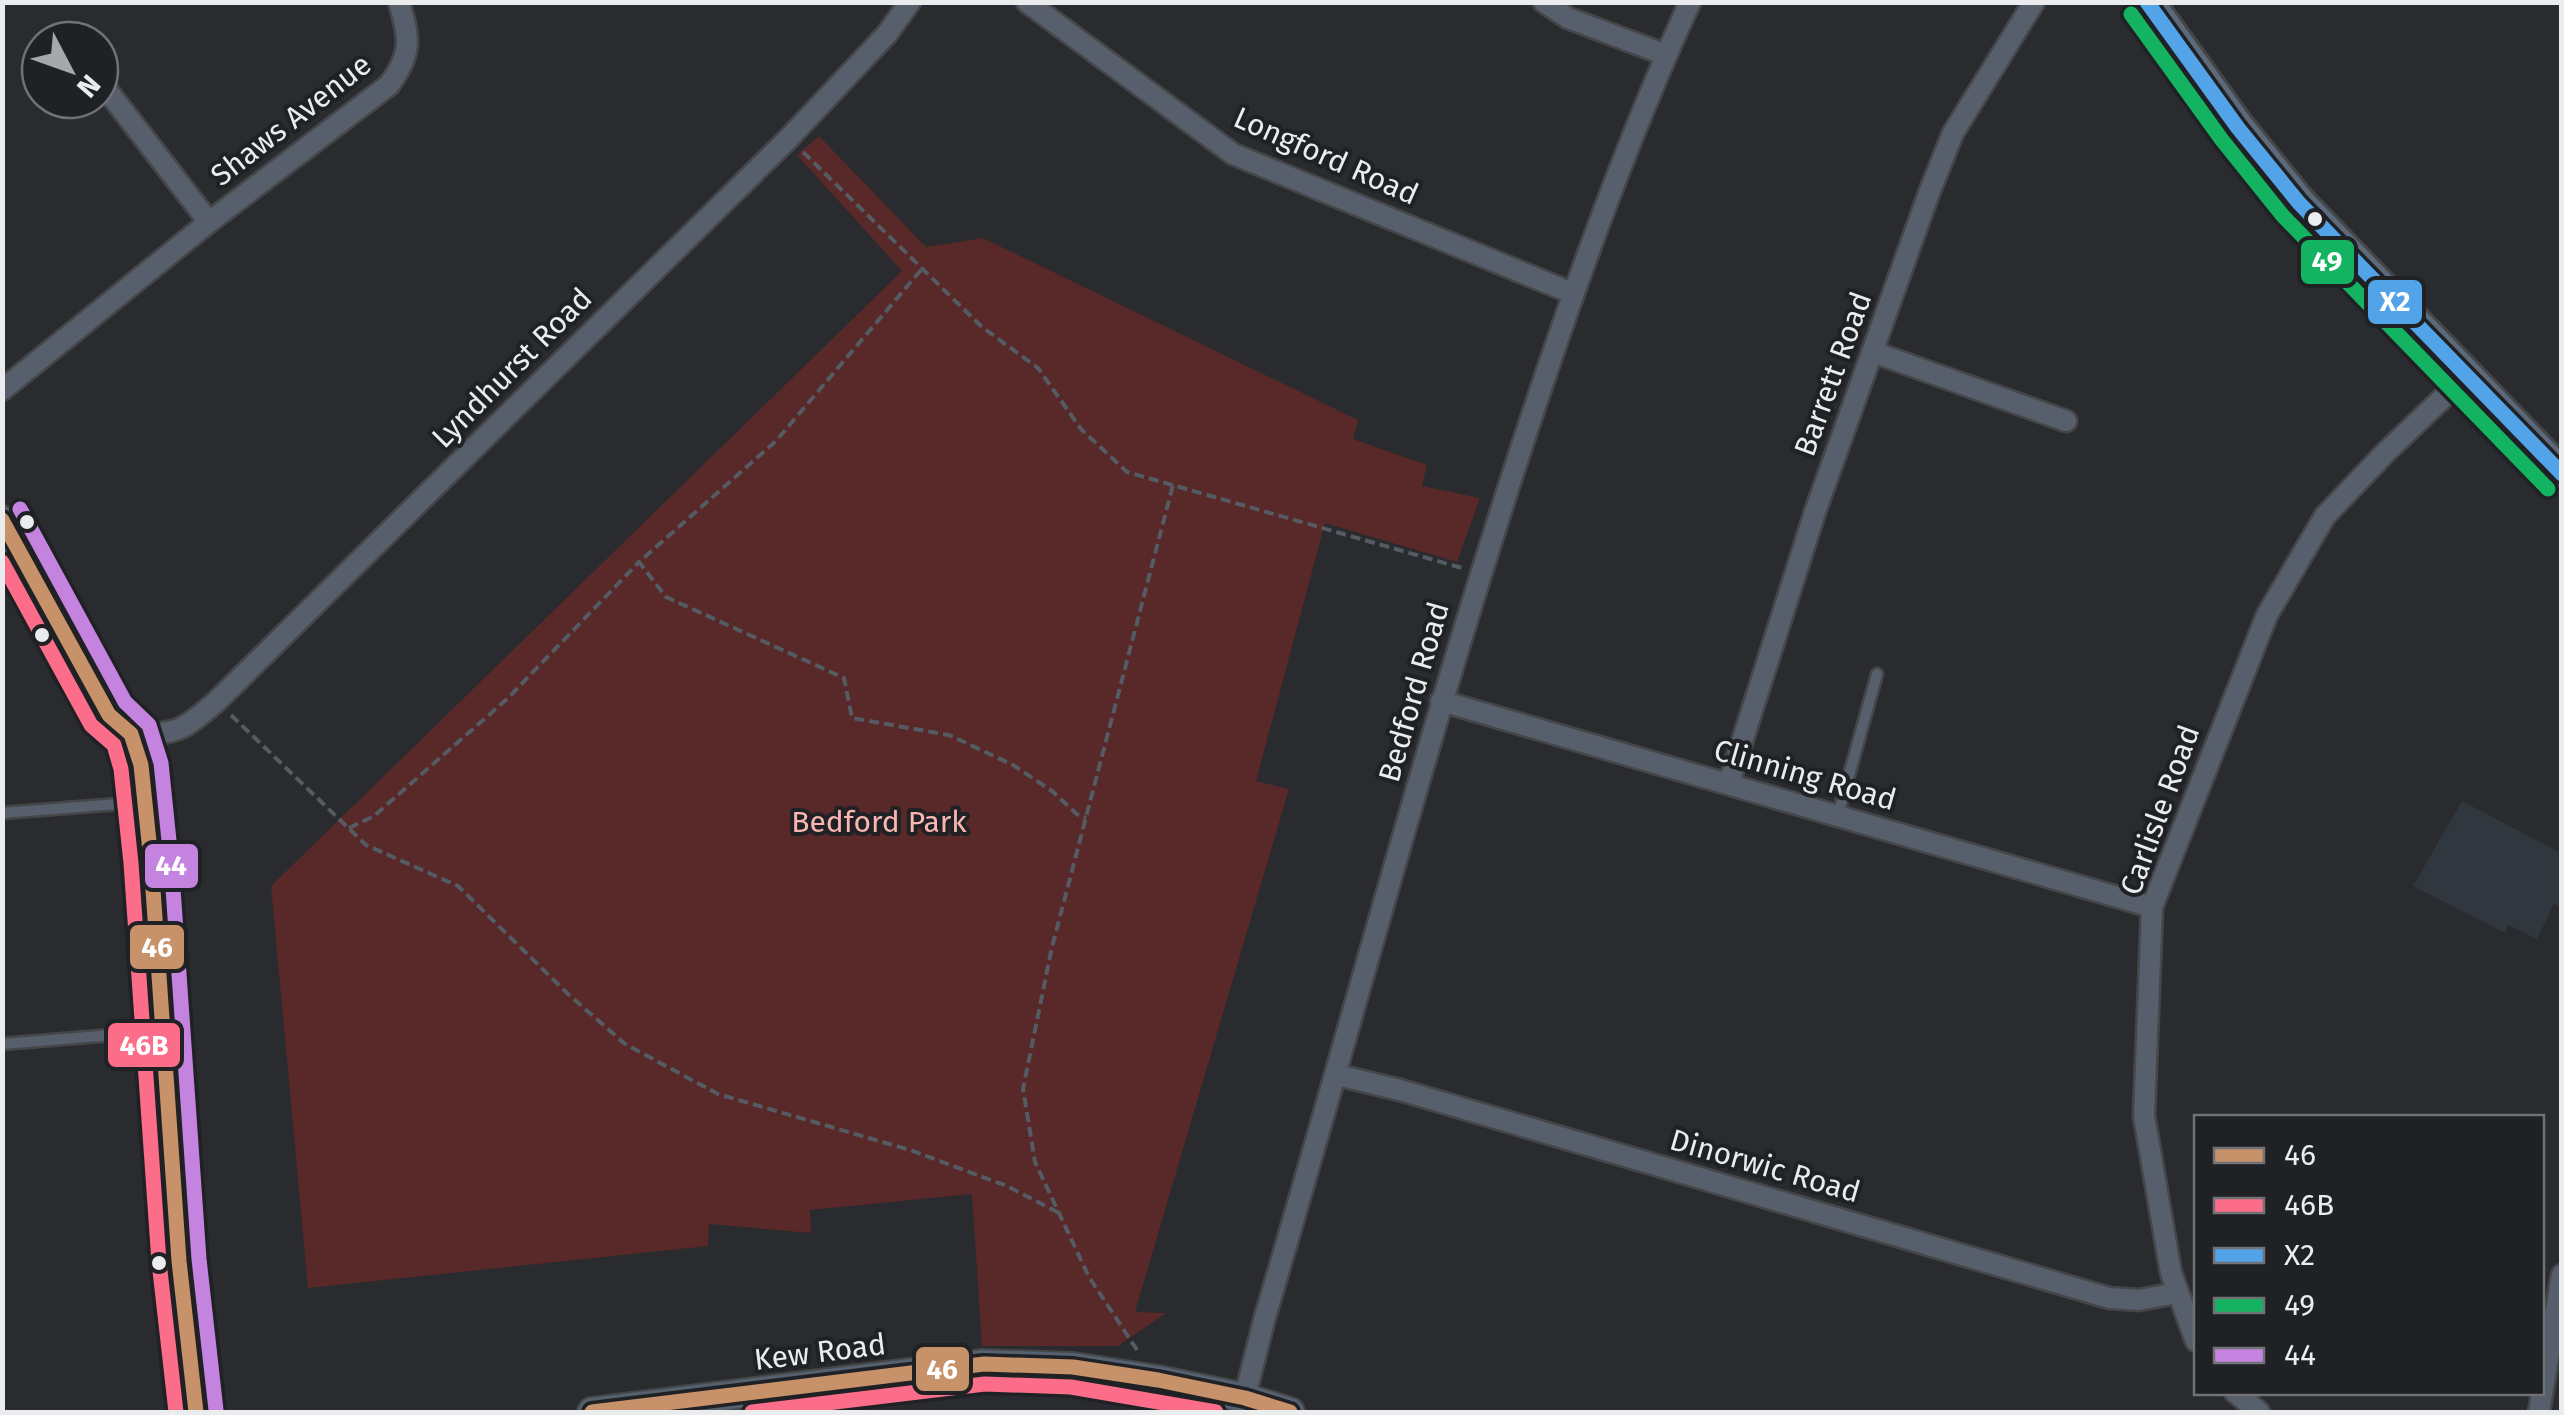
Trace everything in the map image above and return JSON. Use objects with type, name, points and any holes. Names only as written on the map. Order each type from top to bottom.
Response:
[{"type":"main road","points":[[2147,2],[2238,128],[2299,203],[2562,476]]},
{"type":"main road","name":"Kew Road","points":[[592,1412],[984,1364],[1073,1367],[1158,1380],[1243,1405],[1290,1412]]},
{"type":"street","name":"Shaws Avenue","points":[[2,390],[210,222],[389,85],[405,64],[407,30],[399,2]]},
{"type":"street","name":"Lyndhurst Road","points":[[132,734],[184,729],[217,701],[789,138],[886,34],[910,2]]},
{"type":"street","name":"Longford Road","points":[[1027,2],[1234,154],[1572,293]]},
{"type":"street","points":[[1544,2],[1568,18],[1666,56]]},
{"type":"street","name":"Bedford Road","points":[[1243,1405],[1264,1317],[1480,574],[1572,293],[1690,2]]},
{"type":"street","name":"Barrett Road","points":[[1729,784],[1814,512],[1953,133],[2034,2]]},
{"type":"street","name":"Shaws Avenue","points":[[120,107],[210,222]]},
{"type":"street","points":[[1874,352],[2066,421]]},
{"type":"street","name":"Carlisle Road","points":[[2194,1336],[2170,1273],[2144,1116],[2152,907],[2266,615],[2326,516],[2384,453],[2466,376]]},
{"type":"street","points":[[5,531],[109,715],[132,734],[140,765],[179,1261],[196,1412]]},
{"type":"street","name":"Clinning Road","points":[[1441,701],[2152,907]]},
{"type":"street","name":"Dinorwic Road","points":[[1337,1074],[2109,1298],[2140,1300],[2177,1293]]},
{"type":"street","points":[[2544,1389],[2557,1328],[2562,1275]]},
{"type":"street","points":[[2239,1395],[2259,1412]]},
{"type":"lane","points":[[1838,815],[1877,674]]},
{"type":"lane","points":[[2,813],[145,802]]},
{"type":"lane","points":[[2,1044],[163,1031]]},
{"type":"path","points":[[789,138],[982,327],[1038,368],[1081,429],[1127,472],[1480,574]]},
{"type":"path","points":[[349,828],[374,816],[507,698],[639,562],[776,441],[922,270]]},
{"type":"path","points":[[1158,1380],[1089,1277],[1035,1162],[1023,1089],[1052,947],[1173,486]]},
{"type":"path","points":[[639,562],[666,597],[844,678],[852,718],[948,734],[1013,765],[1086,818]]},
{"type":"path","points":[[217,701],[366,845],[458,886],[625,1044],[718,1094],[910,1150],[1007,1186],[1059,1212]]},
{"type":"shaded area","points":[[2462,801],[2561,853],[2561,907],[2554,904],[2537,939],[2508,925],[2505,933],[2413,886]]},
{"type":"green space","name":"Bedford Park","points":[[819,136],[926,247],[983,238],[1358,420],[1353,439],[1427,465],[1422,486],[1480,498],[1457,562],[1325,523],[1256,781],[1289,789],[1135,1312],[1166,1313],[1118,1346],[982,1346],[972,1194],[810,1210],[811,1233],[709,1224],[708,1246],[308,1288],[271,886],[902,271],[797,155]]},
{"type":"transit line","name":"X2","points":[[2147,2],[2238,128],[2299,203],[2562,474]]},
{"type":"transit line","name":"49","points":[[2131,14],[2222,140],[2283,216],[2548,489]]},
{"type":"transit line","name":"44","points":[[20,509],[125,702],[149,725],[161,763],[199,1259],[216,1410]]},
{"type":"transit line","name":"46","points":[[2,520],[109,715],[131,734],[141,765],[179,1261],[196,1412]]},
{"type":"transit line","name":"46B","points":[[2,562],[91,725],[114,745],[121,769],[159,1262],[176,1412]]},
{"type":"transit line","name":"46","points":[[592,1412],[984,1364],[1073,1367],[1158,1380],[1245,1398],[1290,1412]]},
{"type":"transit line","name":"46B","points":[[752,1412],[985,1384],[1071,1387],[1216,1412]]}]
